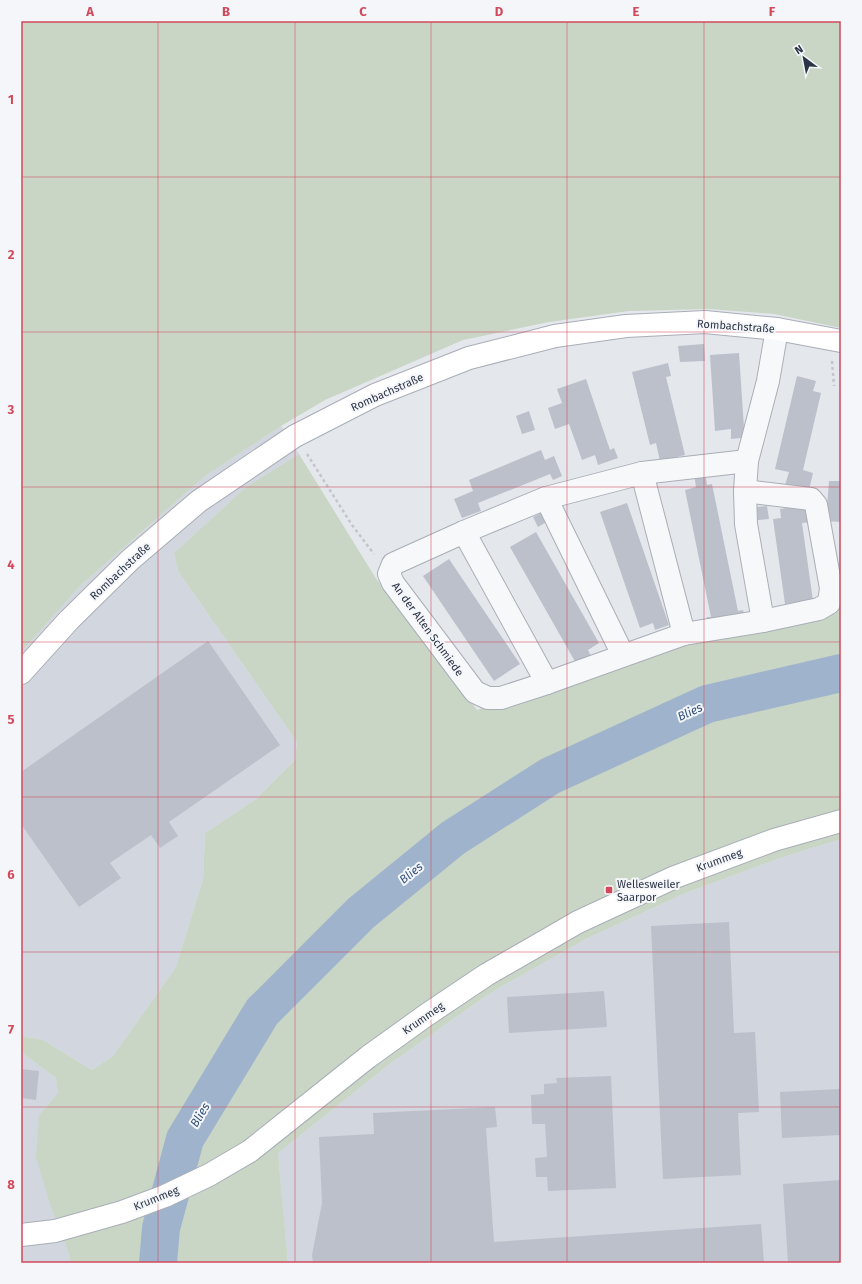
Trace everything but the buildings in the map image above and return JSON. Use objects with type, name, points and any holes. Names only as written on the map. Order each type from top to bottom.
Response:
[{"type":"street","name":"Rombachstraße","points":[[21,673],[69,620],[130,560],[198,501],[295,436],[375,395],[469,358],[556,336],[626,326],[705,322],[777,329],[841,342]]},
{"type":"street","points":[[763,621],[746,524],[746,461],[768,381],[777,329]]},
{"type":"street","name":"An der Alten Schmiede","points":[[745,491],[811,499],[816,505],[831,588],[828,603],[819,609],[763,621],[684,634],[501,698],[488,698],[475,692],[393,583],[389,574],[393,564],[464,532],[546,498],[642,472],[746,461]]},
{"type":"street","points":[[642,472],[684,634]]},
{"type":"street","points":[[546,498],[623,655]]},
{"type":"street","points":[[464,532],[547,683]]},
{"type":"street","name":"Krummeg","points":[[21,1235],[55,1231],[122,1212],[165,1196],[209,1175],[250,1151],[368,1057],[425,1016],[486,975],[578,922],[675,877],[774,840],[841,821]]},
{"type":"path","points":[[295,436],[352,525],[389,574]]},
{"type":"shaded area","points":[[281,426],[299,454],[246,487],[174,553],[178,571],[297,742],[295,760],[256,799],[205,833],[203,879],[176,967],[113,1056],[92,1070],[43,1040],[21,1036],[21,652],[81,585],[205,476]]},
{"type":"shaded area","points":[[841,839],[841,1263],[288,1263],[278,1153],[391,1063],[490,993],[586,939],[683,894],[780,858]]},
{"type":"shaded area","points":[[21,1052],[56,1078],[58,1093],[39,1115],[70,1256],[70,1263],[21,1263]]},
{"type":"green space","points":[[21,21],[841,21],[841,328],[774,314],[709,309],[629,311],[549,322],[463,340],[325,400],[281,426],[205,476],[81,585],[21,652]]},
{"type":"green space","points":[[299,454],[375,577],[477,710],[686,639],[822,615],[841,607],[841,839],[780,858],[683,894],[586,939],[490,993],[391,1063],[278,1153],[288,1263],[70,1263],[70,1256],[50,1204],[36,1157],[39,1115],[58,1093],[56,1078],[21,1052],[21,1036],[43,1040],[92,1070],[113,1056],[176,967],[203,879],[205,833],[256,799],[295,760],[297,742],[178,571],[174,553],[246,487]]},
{"type":"waterway","name":"Blies","points":[[158,1263],[161,1228],[185,1139],[262,1012],[361,913],[453,838],[550,776],[707,704],[841,673]]},
{"type":"place","name":"Wellesweiler Saarpor","points":[[609,890]]}]
